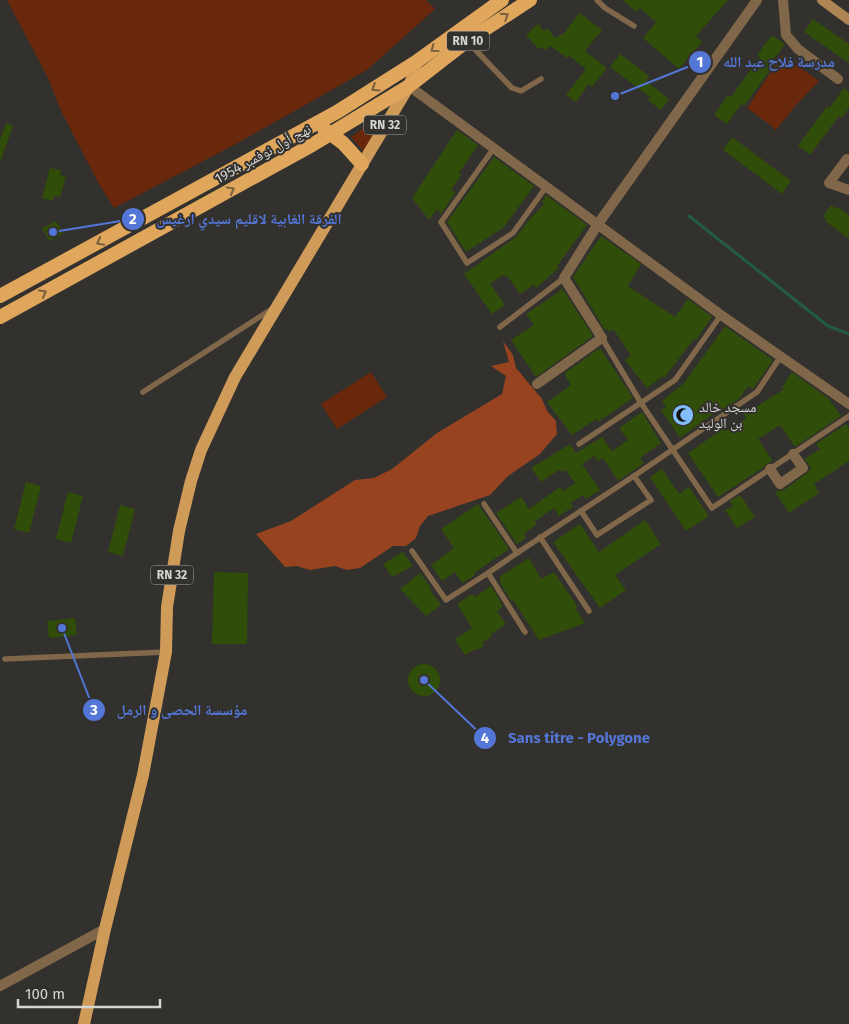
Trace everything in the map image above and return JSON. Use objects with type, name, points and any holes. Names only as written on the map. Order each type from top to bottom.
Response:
[{"type":"highway","name":"نهج أول نوفمبر 1954","points":[[0,296],[363,96],[416,62],[502,0]]},
{"type":"highway","name":"نهج أول نوفمبر 1954","points":[[0,317],[331,134],[409,86],[467,41],[530,0]]},
{"type":"highway","points":[[311,126],[318,127],[331,134],[358,159]]},
{"type":"highway","points":[[312,145],[333,148],[358,159]]},
{"type":"main road","points":[[822,0],[849,20]]},
{"type":"main road","name":"RN 32","points":[[84,1024],[143,775],[166,652],[168,597],[178,532],[201,450],[235,377],[358,159],[409,86],[416,62]]},
{"type":"street","points":[[536,384],[602,338],[564,278],[598,224],[757,0]]},
{"type":"street","points":[[783,0],[786,35],[798,49],[838,80]]},
{"type":"street","points":[[409,86],[721,315],[849,404]]},
{"type":"street","points":[[847,158],[829,183],[849,190]]},
{"type":"street","points":[[770,469],[780,484],[803,468],[793,454]]},
{"type":"street","points":[[0,986],[105,929]]},
{"type":"lane","points":[[597,0],[605,8],[634,26]]},
{"type":"lane","points":[[467,41],[512,88],[521,90],[541,78]]},
{"type":"lane","points":[[494,148],[441,222],[467,263],[513,234],[546,187]]},
{"type":"lane","points":[[500,327],[564,278]]},
{"type":"lane","points":[[143,392],[276,307]]},
{"type":"lane","points":[[579,444],[675,380],[721,315]]},
{"type":"lane","points":[[602,338],[642,403],[712,508],[849,416]]},
{"type":"lane","points":[[412,551],[446,600],[673,450],[757,392],[782,356]]},
{"type":"lane","points":[[581,511],[597,535],[650,500],[634,476]]},
{"type":"lane","points":[[484,504],[517,552]]},
{"type":"lane","points":[[540,537],[589,611]]},
{"type":"lane","points":[[488,573],[526,632]]},
{"type":"lane","points":[[5,659],[166,652]]},
{"type":"shaded area","points":[[7,0],[426,0],[435,9],[367,70],[234,145],[114,208],[99,184],[61,111],[47,76]]},
{"type":"shaded area","points":[[782,55],[819,81],[775,131],[773,127],[747,108]]},
{"type":"shaded area","points":[[375,120],[380,125],[364,152],[351,137]]},
{"type":"shaded area","points":[[503,341],[513,355],[516,368],[542,399],[547,411],[556,421],[557,434],[540,454],[508,476],[490,495],[428,516],[420,526],[416,538],[406,546],[393,546],[360,568],[347,570],[335,566],[310,570],[297,566],[285,567],[256,534],[291,521],[355,480],[374,478],[392,469],[437,433],[502,394],[506,376],[491,366],[509,362]]},
{"type":"shaded area","points":[[371,372],[387,397],[337,429],[321,404]]},
{"type":"building","points":[[622,0],[728,0],[696,36],[702,42],[679,69],[643,38],[656,22],[640,8],[637,12]]},
{"type":"building","points":[[580,13],[602,30],[585,51],[607,68],[592,87],[589,84],[576,102],[566,95],[586,69],[569,56],[567,58],[551,46],[545,50],[540,47],[538,49],[526,35],[538,24],[544,31],[547,28],[555,38],[564,33]]},
{"type":"building","points":[[813,19],[849,44],[849,63],[804,32]]},
{"type":"building","points":[[772,35],[785,44],[770,64],[773,66],[744,106],[741,104],[727,124],[714,115],[728,95],[731,97],[760,57],[757,55]]},
{"type":"building","points":[[620,54],[649,76],[646,81],[669,99],[661,110],[648,100],[650,97],[610,67]]},
{"type":"building","points":[[844,88],[849,92],[849,108],[842,118],[839,116],[810,155],[798,146],[827,106],[829,108]]},
{"type":"building","points":[[6,123],[13,126],[0,160],[0,140]]},
{"type":"building","points":[[457,130],[478,145],[459,173],[461,175],[451,190],[456,192],[441,214],[437,209],[429,220],[412,198]]},
{"type":"building","points":[[732,137],[791,181],[782,194],[723,150]]},
{"type":"building","points":[[494,157],[534,186],[504,227],[466,252],[447,222]]},
{"type":"building","points":[[50,168],[61,170],[60,175],[66,177],[60,197],[54,196],[53,201],[42,198]]},
{"type":"building","points":[[546,195],[587,225],[557,266],[559,268],[536,288],[534,285],[520,294],[508,277],[503,275],[490,284],[505,305],[492,314],[464,274],[516,237],[544,204],[542,202]]},
{"type":"building","points":[[831,205],[837,209],[838,207],[849,215],[849,239],[825,221],[827,219],[823,217]]},
{"type":"building","points":[[56,221],[63,234],[49,241],[42,228]]},
{"type":"building","points":[[601,236],[641,264],[628,286],[675,317],[688,299],[712,317],[696,340],[694,339],[664,378],[663,376],[647,388],[625,360],[631,355],[613,329],[609,332],[607,329],[605,330],[573,277]]},
{"type":"building","points":[[562,288],[593,336],[536,377],[511,340],[534,325],[526,314]]},
{"type":"building","points":[[725,326],[773,360],[753,389],[748,386],[740,398],[722,410],[720,409],[680,438],[661,410],[666,407],[662,401],[684,383]]},
{"type":"building","points":[[600,348],[633,398],[598,422],[596,419],[572,435],[547,402],[571,385],[565,376],[566,372]]},
{"type":"building","points":[[792,372],[829,399],[841,416],[795,447],[780,425],[758,439],[773,461],[718,497],[688,453],[724,428],[726,431],[746,418],[744,415],[784,389],[782,387]]},
{"type":"building","points":[[642,412],[661,443],[640,458],[644,463],[618,481],[603,458],[598,461],[594,456],[582,464],[600,490],[586,499],[583,495],[571,503],[573,507],[559,516],[554,508],[535,521],[537,524],[524,534],[526,538],[517,544],[496,513],[521,497],[529,509],[560,487],[563,491],[575,483],[566,470],[562,472],[560,469],[541,482],[531,468],[570,444],[576,453],[602,437],[612,451],[628,440],[619,428]]},
{"type":"building","points":[[846,424],[849,428],[849,461],[814,484],[819,493],[789,513],[775,492],[784,490],[807,473],[811,469],[805,459],[820,449],[816,444]]},
{"type":"building","points":[[662,469],[679,494],[689,487],[709,516],[686,531],[650,477]]},
{"type":"building","points":[[26,482],[41,486],[29,533],[14,529]]},
{"type":"building","points":[[68,492],[83,496],[71,543],[56,539]]},
{"type":"building","points":[[740,495],[755,517],[737,528],[725,510],[733,506],[730,501]]},
{"type":"building","points":[[478,504],[509,549],[462,583],[455,572],[442,581],[431,565],[454,548],[441,529]]},
{"type":"building","points":[[120,505],[135,509],[123,556],[108,552]]},
{"type":"building","points":[[645,520],[661,544],[615,575],[626,590],[600,608],[553,542],[580,524],[599,552]]},
{"type":"building","points":[[403,552],[413,566],[392,577],[383,564]]},
{"type":"building","points":[[529,558],[541,579],[554,572],[578,607],[575,608],[585,623],[539,640],[499,581],[501,580],[499,577]]},
{"type":"building","points":[[214,572],[248,573],[247,644],[212,644]]},
{"type":"building","points":[[420,573],[441,605],[426,616],[400,589]]},
{"type":"building","points":[[491,586],[503,606],[497,611],[506,624],[482,643],[484,646],[465,655],[455,639],[472,628],[457,604],[472,594],[475,597]]},
{"type":"building","points":[[75,618],[77,635],[49,638],[47,621]]},
{"type":"building","points":[[424,664],[436,668],[440,680],[436,692],[424,696],[412,692],[408,680],[412,668]]},
{"type":"waterway","points":[[689,216],[828,326],[849,334]]},
{"type":"place","name":"مدرسة فلاح عبد الله","points":[[615,96]]},
{"type":"place","name":"الفرقة الغابية لاقليم سيدي ارغيس","points":[[53,232]]},
{"type":"place","name":"مسجد خالد بن الوليد","points":[[683,415]]},
{"type":"place","name":"مؤسسة الحصى و الرمل","points":[[62,628]]},
{"type":"place","name":"Sans titre - Polygone","points":[[424,680]]}]
